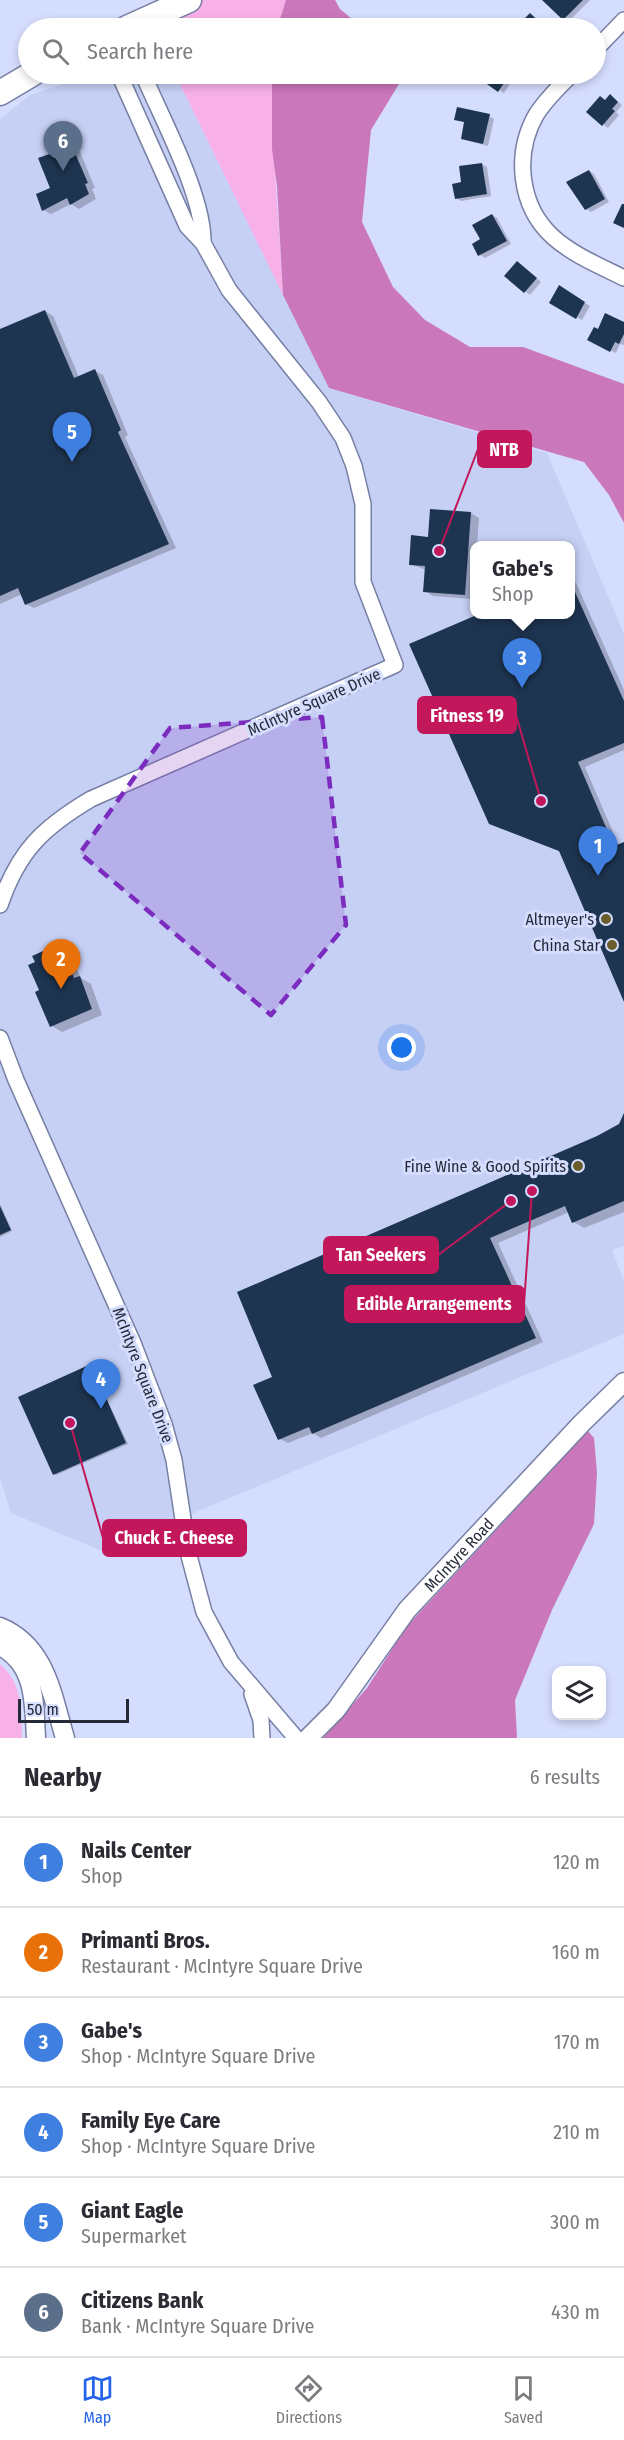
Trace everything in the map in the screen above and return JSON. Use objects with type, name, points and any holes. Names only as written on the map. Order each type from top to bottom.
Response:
[{"type":"main road","points":[[149,18],[189,0]]},
{"type":"main road","points":[[0,93],[18,82]]},
{"type":"street","points":[[606,39],[624,20]]},
{"type":"street","name":"McIntyre Square Drive","points":[[0,905],[11,877],[28,848],[50,825],[70,812],[91,800],[395,665],[363,582],[363,504],[354,466],[343,438],[319,402],[229,290],[203,243],[187,226],[123,84]]},
{"type":"street","name":"McIntyre Square Drive","points":[[147,84],[196,200],[203,223],[203,243]]},
{"type":"street","points":[[563,84],[543,105],[530,126],[522,163],[526,198],[544,229],[553,237],[583,257],[624,278]]},
{"type":"street","name":"McIntyre Square Drive","points":[[0,1038],[16,1080],[151,1386],[174,1460],[188,1552],[204,1612],[231,1662],[249,1686],[296,1738]]},
{"type":"street","name":"McIntyre Road","points":[[308,1738],[336,1710],[407,1610],[624,1382]]},
{"type":"street","points":[[0,1627],[16,1635],[36,1654],[49,1684],[65,1738]]},
{"type":"street","points":[[0,1646],[15,1656],[28,1674],[33,1696],[36,1738]]},
{"type":"street","points":[[249,1686],[261,1720],[262,1738]]},
{"type":"highlighted area","points":[[322,717],[346,925],[271,1015],[80,853],[170,728]]},
{"type":"shaded area","points":[[189,0],[286,0],[280,18],[165,18]]},
{"type":"shaded area","points":[[286,0],[335,0],[340,9],[351,18],[280,18]]},
{"type":"shaded area","points":[[63,84],[180,84],[329,388],[547,453],[624,634],[624,1246],[612,1250],[624,1281],[624,1334],[102,1551],[11,1513],[0,1478],[0,119],[30,95]]},
{"type":"shaded area","points":[[180,84],[272,84],[274,157],[283,295]]},
{"type":"shaded area","points":[[272,84],[399,84],[371,130],[362,222],[393,287],[425,320],[470,347],[523,347],[624,384],[624,523],[609,495],[584,462],[329,388],[283,295],[277,186],[272,149]]},
{"type":"shaded area","points":[[588,1431],[594,1438],[597,1473],[594,1524],[552,1610],[515,1700],[517,1738],[323,1738],[367,1688],[407,1626]]},
{"type":"shaded area","points":[[0,1664],[8,1672],[17,1689],[21,1707],[22,1738],[0,1738]]},
{"type":"building","points":[[542,0],[583,0],[565,18],[561,18]]},
{"type":"building","points":[[530,13],[535,18],[525,18]]},
{"type":"building","points":[[487,84],[503,84],[498,92]]},
{"type":"building","points":[[610,94],[618,102],[612,109],[615,111],[602,126],[586,112],[600,96],[605,100]]},
{"type":"building","points":[[457,107],[490,114],[483,144],[461,139],[464,122],[454,120]]},
{"type":"building","points":[[72,146],[88,183],[85,184],[89,194],[70,205],[67,198],[42,211],[36,194],[50,188],[38,158]]},
{"type":"building","points":[[482,163],[487,194],[455,199],[452,184],[461,182],[459,166]]},
{"type":"building","points":[[589,170],[605,199],[585,210],[566,182]]},
{"type":"building","points":[[624,204],[624,228],[613,223]]},
{"type":"building","points":[[492,214],[507,241],[478,256],[472,244],[480,239],[472,225]]},
{"type":"building","points":[[517,261],[537,278],[524,293],[504,276]]},
{"type":"building","points":[[559,285],[585,302],[576,319],[549,303]]},
{"type":"building","points":[[45,310],[74,378],[95,369],[121,430],[118,432],[169,544],[25,605],[18,588],[0,596],[0,329]]},
{"type":"building","points":[[605,313],[624,322],[624,334],[619,344],[615,342],[610,352],[587,340],[594,327],[598,329]]},
{"type":"building","points":[[430,509],[471,512],[465,595],[423,592],[425,566],[409,565],[411,535],[428,537]]},
{"type":"building","points":[[575,592],[624,701],[624,743],[578,762],[614,846],[624,842],[624,1002],[559,851],[489,824],[409,644],[470,618],[575,619]]},
{"type":"building","points":[[52,947],[55,954],[62,951],[74,978],[80,976],[92,1009],[50,1027],[35,992],[39,990],[28,965],[35,962],[32,956]]},
{"type":"building","points":[[624,1113],[624,1201],[572,1223],[565,1206],[490,1238],[536,1338],[312,1434],[309,1427],[278,1440],[253,1385],[272,1377],[237,1292],[597,1136],[619,1124]]},
{"type":"building","points":[[0,1206],[11,1230],[0,1235]]},
{"type":"building","points":[[91,1364],[126,1443],[53,1475],[18,1397]]},
{"type":"place","name":"Citizens Bank","points":[[63,171]]},
{"type":"place","name":"Giant Eagle","points":[[72,462]]},
{"type":"place","name":"NTB","points":[[439,551]]},
{"type":"place","name":"Gabe's","points":[[522,688]]},
{"type":"place","name":"Fitness 19","points":[[541,801]]},
{"type":"place","name":"Nails Center","points":[[598,876]]},
{"type":"place","name":"Altmeyer's","points":[[606,919]]},
{"type":"place","name":"China Star","points":[[612,945]]},
{"type":"place","name":"Primanti Bros.","points":[[61,989]]},
{"type":"place","name":"Fine Wine & Good Spirits","points":[[578,1166]]},
{"type":"place","name":"Edible Arrangements","points":[[532,1191]]},
{"type":"place","name":"Tan Seekers","points":[[511,1201]]},
{"type":"place","name":"Family Eye Care","points":[[101,1409]]},
{"type":"place","name":"Chuck E. Cheese","points":[[70,1423]]}]
